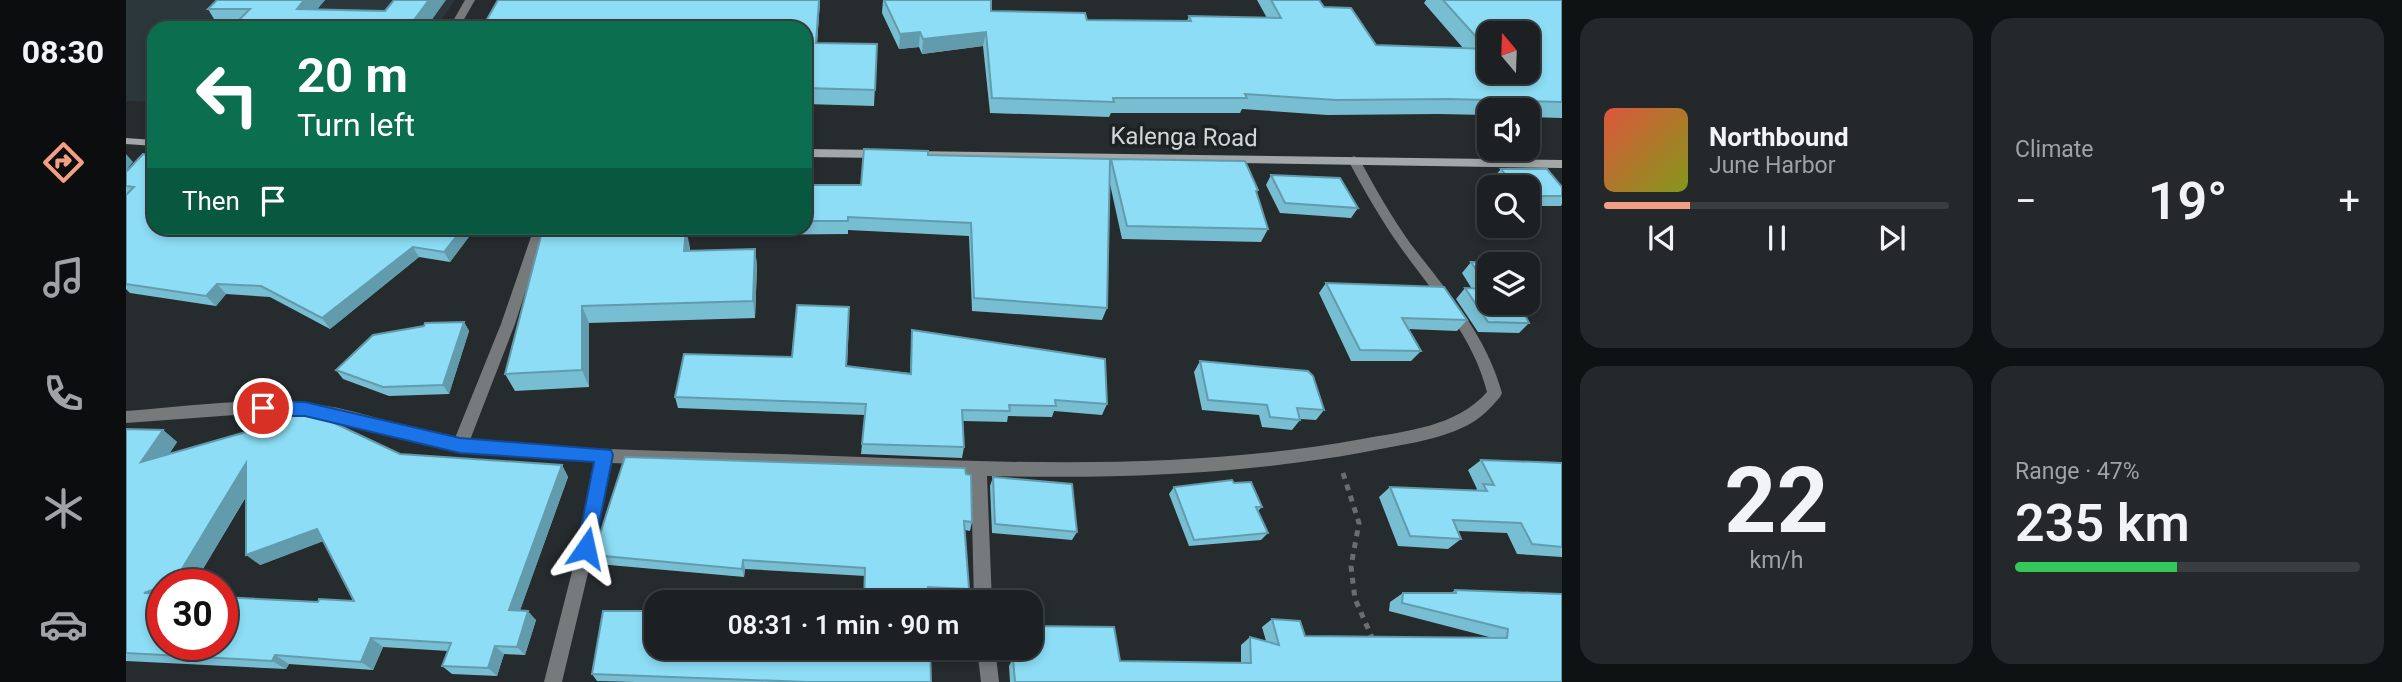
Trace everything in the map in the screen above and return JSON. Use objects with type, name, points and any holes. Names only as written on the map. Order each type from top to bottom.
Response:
[{"type":"main road","points":[[126,141],[147,142]]},
{"type":"main road","points":[[812,153],[887,155]]},
{"type":"main road","name":"Kalenga Road","points":[[901,155],[1562,164]]},
{"type":"street","points":[[458,21],[470,0]]},
{"type":"street","points":[[126,417],[214,410],[305,409],[460,446],[604,455],[979,468],[1163,468],[1268,462],[1337,452],[1470,419],[1487,405],[1495,393],[1492,374],[1472,340],[1405,246],[1354,160]]},
{"type":"street","points":[[460,446],[508,324],[538,235]]},
{"type":"street","points":[[553,682],[586,548],[604,455]]},
{"type":"street","points":[[979,468],[983,590]]},
{"type":"street","points":[[987,660],[990,682]]},
{"type":"path","points":[[1337,452],[1359,523],[1351,566],[1355,598],[1376,646]]},
{"type":"shaded area","points":[[126,0],[455,0],[441,21],[147,21],[147,102],[126,101]]},
{"type":"building","points":[[217,0],[304,0],[297,9],[385,11],[394,0],[429,0],[413,21],[238,21],[250,9],[208,9]]},
{"type":"building","points":[[498,0],[819,0],[816,43],[877,44],[875,90],[812,88],[812,21],[486,21]]},
{"type":"building","points":[[884,0],[991,0],[991,11],[1085,13],[1087,20],[1191,21],[1189,16],[1281,18],[1271,0],[1319,0],[1324,7],[1351,8],[1376,45],[1477,49],[1477,84],[1540,84],[1540,21],[1477,21],[1477,38],[1443,0],[1562,0],[1562,102],[1540,101],[1540,98],[1336,100],[1245,94],[1247,98],[1113,98],[1114,102],[992,98],[986,32],[923,39],[920,32],[900,34]]},
{"type":"building","points":[[864,149],[928,151],[928,155],[1110,159],[1107,308],[974,298],[971,223],[848,217],[848,221],[812,221],[812,185],[861,185]]},
{"type":"building","points":[[143,154],[147,154],[147,235],[457,235],[444,252],[413,247],[322,318],[261,286],[217,284],[206,296],[126,284],[126,195],[134,187],[126,186],[126,172]]},
{"type":"building","points":[[1111,159],[1245,161],[1258,190],[1256,191],[1268,229],[1127,226]]},
{"type":"building","points":[[1501,169],[1547,169],[1562,187],[1562,196],[1540,196],[1540,175],[1506,175]]},
{"type":"building","points":[[1271,175],[1340,178],[1358,208],[1285,203]]},
{"type":"building","points":[[685,235],[684,251],[755,249],[753,301],[582,306],[582,370],[505,374],[541,236]]},
{"type":"building","points":[[1326,283],[1444,287],[1467,320],[1402,318],[1421,351],[1360,350]]},
{"type":"building","points":[[1465,288],[1477,288],[1477,306]]},
{"type":"building","points":[[797,305],[849,307],[846,366],[911,374],[912,330],[1105,359],[1107,404],[1055,400],[1056,406],[1009,405],[1010,411],[962,410],[964,447],[862,444],[866,404],[675,397],[684,354],[792,357]]},
{"type":"building","points":[[1483,315],[1525,315],[1529,323],[1488,322]]},
{"type":"building","points":[[464,322],[443,385],[383,387],[336,370],[373,335],[424,326],[425,323]]},
{"type":"building","points":[[1200,361],[1308,371],[1313,376],[1324,410],[1297,408],[1300,420],[1270,417],[1267,405],[1208,400]]},
{"type":"building","points":[[289,406],[300,407],[400,454],[562,465],[509,610],[528,611],[517,647],[495,646],[488,668],[442,666],[451,643],[371,638],[361,662],[275,655],[272,661],[238,659],[238,598],[354,601],[317,529],[246,555],[246,463],[182,569],[147,569],[147,592],[144,593],[147,593],[147,654],[126,653],[126,429],[163,430],[141,462],[260,428]]},
{"type":"building","points":[[625,457],[965,468],[966,474],[971,475],[972,522],[964,521],[969,589],[928,587],[928,590],[864,590],[865,568],[743,560],[742,569],[593,555]]},
{"type":"building","points":[[1481,460],[1562,463],[1562,547],[1532,544],[1521,523],[1453,520],[1461,539],[1410,536],[1390,487],[1487,491],[1483,484],[1494,485]]},
{"type":"building","points":[[993,477],[1072,484],[1077,532],[995,524]]},
{"type":"building","points":[[1232,480],[1234,483],[1251,482],[1262,507],[1256,507],[1268,533],[1194,540],[1174,487]]},
{"type":"building","points":[[1455,590],[1562,594],[1562,682],[1015,682],[1013,660],[1043,660],[1043,626],[1114,627],[1120,661],[1251,663],[1250,637],[1279,645],[1272,619],[1300,621],[1305,636],[1507,638],[1508,629],[1402,603],[1403,593],[1456,593]]},
{"type":"building","points":[[603,611],[644,611],[644,660],[930,660],[931,682],[807,682],[592,674]]},
{"type":"route","points":[[263,408],[305,409],[460,446],[604,455],[586,548]]}]
